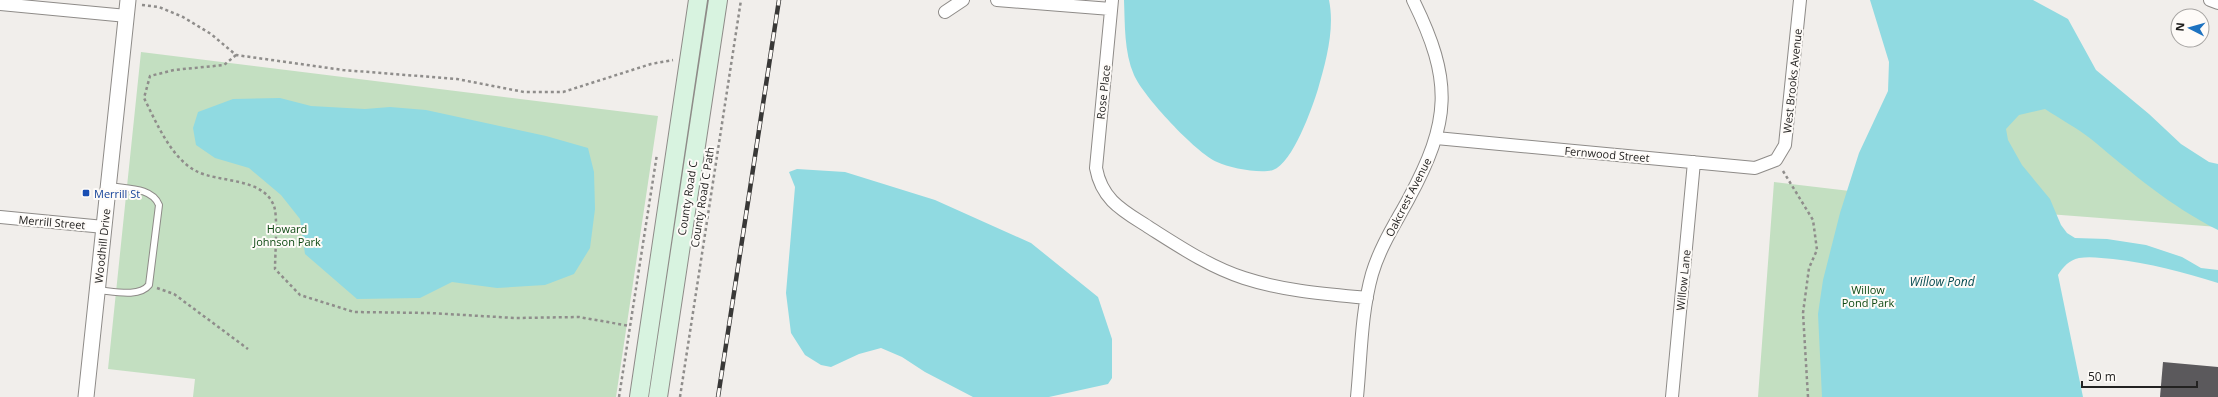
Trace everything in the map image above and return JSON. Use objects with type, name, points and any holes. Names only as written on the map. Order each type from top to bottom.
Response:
[{"type":"main road","name":"County Road C","points":[[639,397],[698,0]]},
{"type":"main road","name":"County Road C","points":[[658,397],[718,0]]},
{"type":"street","points":[[945,12],[963,0]]},
{"type":"street","points":[[997,0],[1112,4]]},
{"type":"street","name":"Oakcrest Avenue","points":[[1357,397],[1367,298],[1372,274],[1381,249],[1427,164],[1436,138],[1442,93],[1440,71],[1434,47],[1412,0]]},
{"type":"street","name":"West Brooks Avenue","points":[[1776,160],[1785,145],[1800,0]]},
{"type":"street","points":[[2210,0],[2218,3]]},
{"type":"street","points":[[0,4],[128,6]]},
{"type":"street","name":"Rose Place","points":[[1112,4],[1096,168],[1099,183],[1114,204],[1179,246],[1211,264],[1243,277],[1278,287],[1367,298]]},
{"type":"street","name":"Woodhill Drive","points":[[86,397],[128,6]]},
{"type":"street","name":"Fernwood Street","points":[[1436,138],[1756,168],[1776,160]]},
{"type":"street","name":"Willow Lane","points":[[1672,397],[1694,162]]},
{"type":"street","name":"Merrill Street","points":[[0,217],[104,227]]},
{"type":"lane","points":[[97,290],[136,293],[145,290],[149,285],[159,205],[157,199],[142,191],[108,186]]},
{"type":"path","name":"County Road C Path","points":[[680,397],[741,0]]},
{"type":"path","points":[[128,6],[159,7],[183,18],[211,34],[236,55],[343,70],[458,80],[532,92],[562,92],[651,64],[672,60]]},
{"type":"path","points":[[236,55],[224,65],[174,70],[150,76],[144,98],[157,123],[180,158],[197,172],[236,181],[267,194],[275,207],[275,269],[300,296],[354,312],[430,313],[515,318],[579,317],[630,326]]},
{"type":"path","points":[[671,67],[673,56]]},
{"type":"path","points":[[619,397],[658,147]]},
{"type":"path","points":[[1776,160],[1813,220],[1817,250],[1809,268],[1803,313],[1808,397]]},
{"type":"path","points":[[149,285],[174,294],[248,349]]},
{"type":"green space","name":"Willow Pond Park","points":[[1930,24],[2218,227],[2035,213],[2020,397],[1758,397],[1774,182],[1909,198]]},
{"type":"green space","name":"Howard Johnson Park","points":[[141,52],[658,116],[616,397],[193,397],[195,379],[108,369]]},
{"type":"water","points":[[1124,0],[1329,0],[1331,22],[1329,45],[1318,89],[1301,134],[1288,157],[1280,165],[1273,170],[1261,171],[1245,170],[1217,162],[1196,148],[1171,123],[1148,96],[1134,75],[1128,57]]},
{"type":"water","name":"Willow Pond","points":[[1870,0],[2033,0],[2068,19],[2096,70],[2149,114],[2181,144],[2209,162],[2218,164],[2218,230],[2200,221],[2168,200],[2086,135],[2045,109],[2019,115],[2006,129],[2008,140],[2022,165],[2050,199],[2061,225],[2067,233],[2075,238],[2107,239],[2146,245],[2182,257],[2201,268],[2218,270],[2218,283],[2166,268],[2113,259],[2083,257],[2072,260],[2067,264],[2058,275],[2083,397],[1822,397],[1818,314],[1823,280],[1840,213],[1859,153],[1888,91],[1889,62]]},
{"type":"water","points":[[280,98],[311,106],[365,109],[390,107],[426,110],[546,136],[588,148],[594,172],[595,209],[590,248],[574,274],[545,285],[497,288],[452,282],[420,298],[357,299],[305,254],[300,219],[281,195],[249,168],[215,158],[196,145],[193,128],[198,112],[233,99]]},
{"type":"water","points":[[797,169],[845,172],[935,200],[1031,243],[1098,297],[1112,339],[1112,378],[1108,384],[1049,397],[973,397],[925,372],[902,357],[881,348],[859,354],[831,367],[821,365],[805,355],[791,333],[786,293],[795,187],[789,172]]},
{"type":"building","points":[[2163,362],[2218,367],[2218,397],[2160,397]]},
{"type":"railway","points":[[718,397],[779,0]]},
{"type":"place","name":"Merrill St","points":[[86,193]]}]
